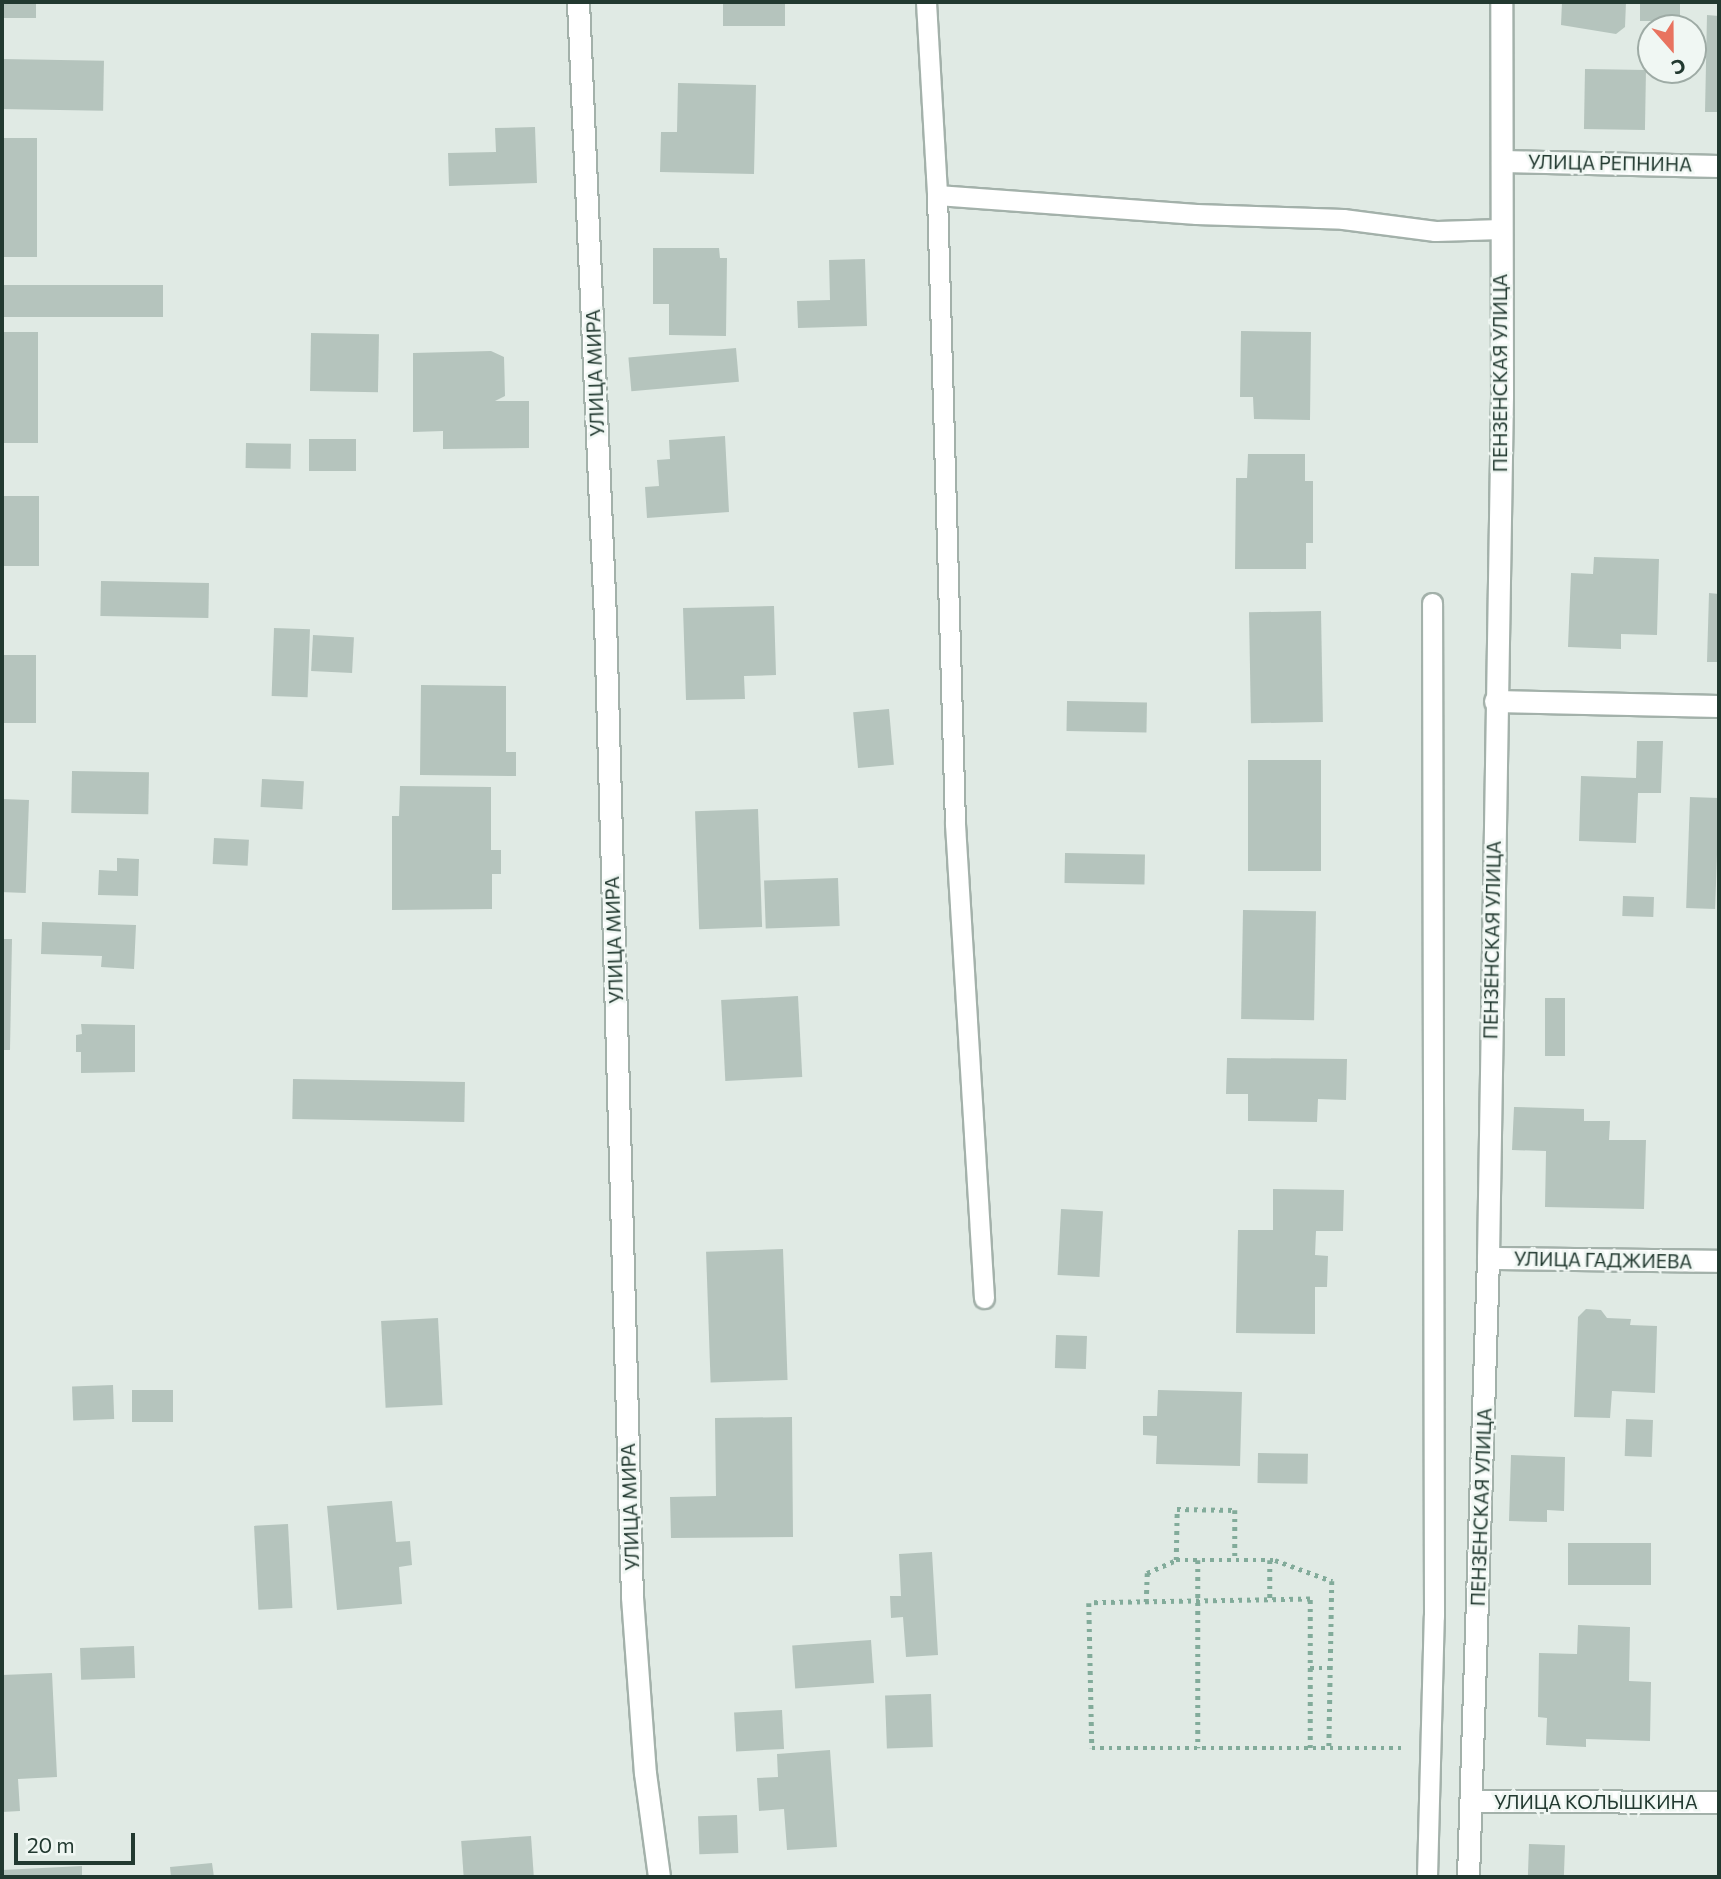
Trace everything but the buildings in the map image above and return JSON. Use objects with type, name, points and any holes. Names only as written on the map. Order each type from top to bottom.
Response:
[{"type":"street","name":"УЛИЦА МИРА","points":[[578,2],[606,633],[632,1597],[645,1773],[659,1877]]},
{"type":"street","name":"ПЕНЗЕНСКАЯ УЛИЦА","points":[[1468,1877],[1473,1801],[1488,1258],[1502,161],[1501,2]]},
{"type":"street","name":"УЛИЦА РЕПНИНА","points":[[1502,161],[1719,166]]},
{"type":"street","points":[[1494,701],[1719,706]]},
{"type":"street","name":"УЛИЦА ГАДЖИЕВА","points":[[1488,1258],[1719,1261]]},
{"type":"street","name":"УЛИЦА КОЛЫШКИНА","points":[[1473,1801],[1719,1802]]},
{"type":"lane","points":[[926,2],[937,195],[955,824],[984,1298]]},
{"type":"lane","points":[[937,195],[1196,214],[1343,219],[1435,231],[1501,229]]},
{"type":"lane","points":[[1427,1877],[1430,1748],[1432,603]]},
{"type":"path","points":[[1176,1560],[1177,1509],[1235,1510],[1235,1560]]},
{"type":"path","points":[[1146,1602],[1147,1573],[1176,1560],[1270,1560],[1332,1581],[1329,1748]]},
{"type":"path","points":[[1198,1560],[1198,1748]]},
{"type":"path","points":[[1270,1560],[1270,1600]]},
{"type":"path","points":[[1310,1748],[1310,1599],[1090,1603],[1092,1748],[1310,1748],[1329,1748],[1430,1748]]},
{"type":"path","points":[[1310,1668],[1331,1668]]}]
